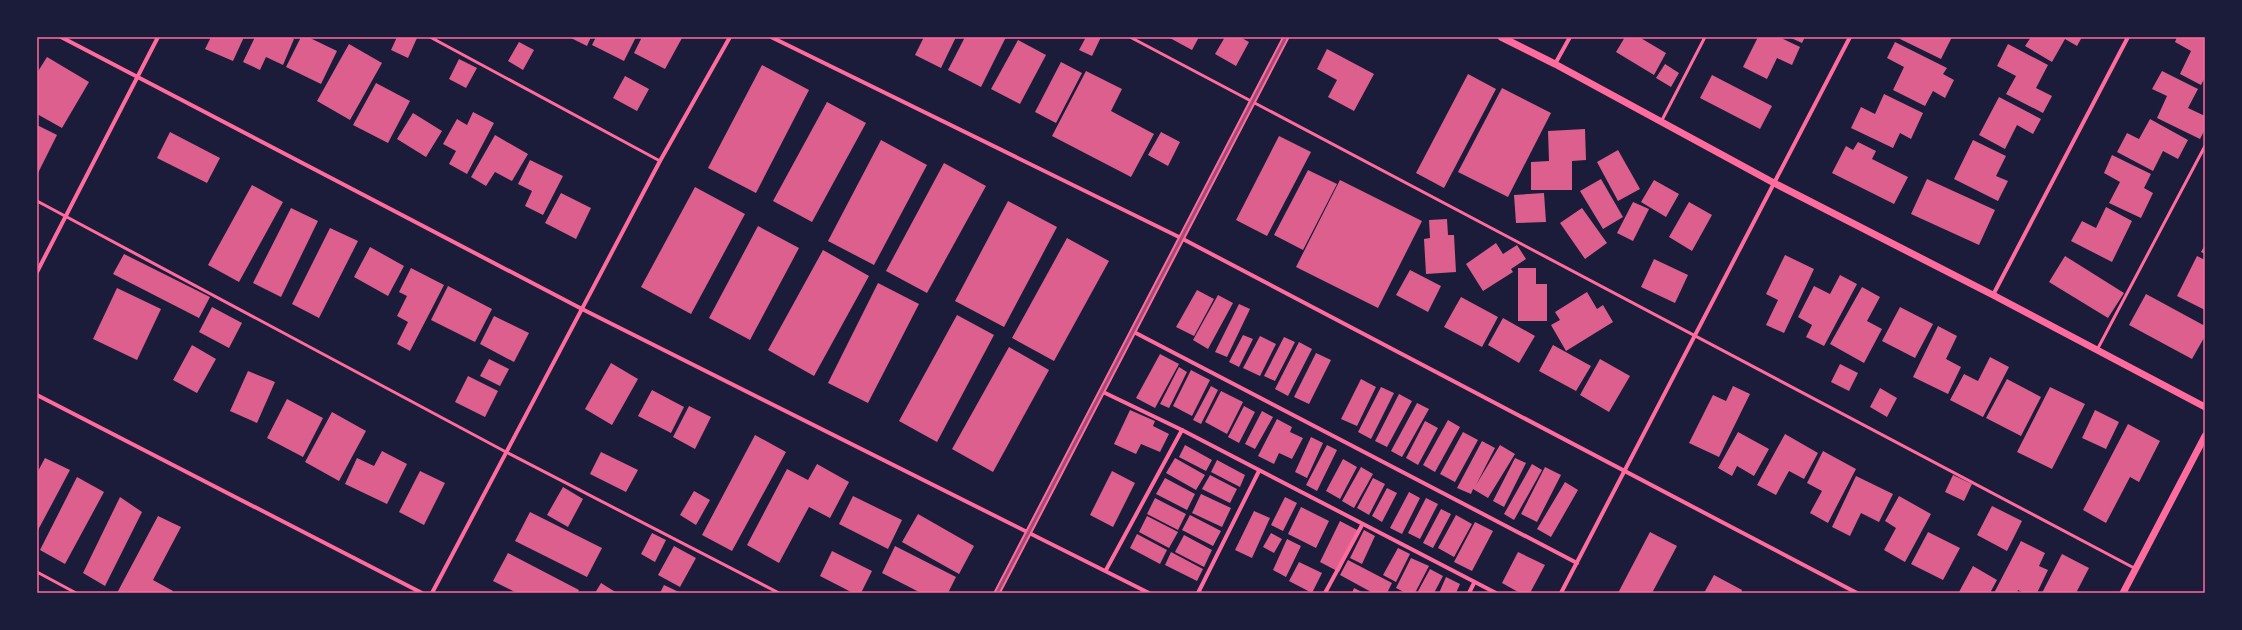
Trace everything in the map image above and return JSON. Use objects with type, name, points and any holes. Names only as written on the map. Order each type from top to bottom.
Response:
[{"type":"street","points":[[61,37],[582,309],[1029,531],[1149,593]]},
{"type":"street","points":[[37,272],[64,216],[158,37]]},
{"type":"street","points":[[432,593],[660,161],[730,37]]},
{"type":"street","points":[[770,37],[1181,238],[1857,593]]},
{"type":"street","points":[[996,593],[1100,391],[1286,37]]},
{"type":"street","points":[[1501,37],[1555,64],[1774,183],[1993,295],[2205,408]]},
{"type":"street","points":[[1555,64],[1570,37]]},
{"type":"street","points":[[1561,593],[1693,335],[1850,37]]},
{"type":"street","points":[[1993,295],[2128,37]]},
{"type":"street","points":[[1132,330],[1577,563]]},
{"type":"street","points":[[1100,391],[1182,430],[1362,525],[1496,593]]},
{"type":"street","points":[[37,395],[422,593]]},
{"type":"street","points":[[1106,570],[1182,430]]},
{"type":"street","points":[[2124,593],[2205,436]]},
{"type":"street","points":[[1198,593],[1259,470]]},
{"type":"street","points":[[1325,593],[1362,525]]},
{"type":"street","points":[[1469,593],[1474,583]]},
{"type":"lane","points":[[430,37],[660,161]]},
{"type":"lane","points":[[1130,37],[2136,569]]},
{"type":"lane","points":[[1660,122],[1705,37]]},
{"type":"lane","points":[[2097,350],[2205,146]]},
{"type":"lane","points":[[37,201],[506,452],[779,593]]},
{"type":"lane","points":[[37,572],[76,593]]},
{"type":"building","points":[[211,37],[244,37],[233,61],[205,49]]},
{"type":"building","points":[[255,37],[289,37],[294,39],[283,65],[266,57],[260,70],[243,62]]},
{"type":"building","points":[[301,37],[308,37],[337,51],[321,84],[286,67]]},
{"type":"building","points":[[397,37],[417,38],[408,58],[391,50]]},
{"type":"building","points":[[569,37],[591,37],[587,46]]},
{"type":"building","points":[[596,37],[636,37],[624,61],[592,45]]},
{"type":"building","points":[[642,37],[682,38],[665,69],[634,53]]},
{"type":"building","points":[[924,37],[956,37],[941,68],[915,55]]},
{"type":"building","points":[[965,37],[1006,37],[981,87],[948,70]]},
{"type":"building","points":[[1086,37],[1101,37],[1092,56],[1079,50]]},
{"type":"building","points":[[1168,37],[1199,37],[1192,50]]},
{"type":"building","points":[[1225,37],[1240,37],[1249,42],[1236,66],[1215,54]]},
{"type":"building","points":[[1625,37],[1639,37],[1666,53],[1654,75],[1616,52]]},
{"type":"building","points":[[1758,37],[1779,37],[1800,47],[1792,65],[1777,58],[1767,79],[1743,67]]},
{"type":"building","points":[[1789,37],[1805,37],[1802,43]]},
{"type":"building","points":[[1901,37],[1952,37],[1941,59],[1900,39]]},
{"type":"building","points":[[2031,37],[2082,37],[2077,46],[2065,39],[2052,62],[2025,46]]},
{"type":"building","points":[[2177,37],[2205,37],[2205,77],[2201,85],[2180,74],[2191,51],[2175,42]]},
{"type":"building","points":[[1018,40],[1046,55],[1020,104],[991,89]]},
{"type":"building","points":[[519,42],[534,50],[523,70],[508,61]]},
{"type":"building","points":[[1895,42],[1947,68],[1943,74],[1954,80],[1945,98],[1933,91],[1925,106],[1893,90],[1904,67],[1887,58]]},
{"type":"building","points":[[349,44],[382,63],[350,120],[317,101]]},
{"type":"building","points":[[2008,44],[2048,65],[2036,88],[2052,96],[2043,113],[2006,94],[2016,76],[1997,66]]},
{"type":"building","points":[[1327,49],[1374,74],[1354,111],[1328,97],[1337,80],[1317,69]]},
{"type":"building","points":[[47,57],[89,82],[62,128],[37,114],[37,73]]},
{"type":"building","points":[[459,59],[477,68],[466,88],[449,79]]},
{"type":"building","points":[[1061,62],[1082,73],[1056,123],[1035,112]]},
{"type":"building","points":[[1665,64],[1679,73],[1671,87],[1656,78]]},
{"type":"building","points":[[762,65],[809,90],[756,193],[708,168]]},
{"type":"building","points":[[1086,71],[1122,89],[1111,111],[1154,134],[1131,177],[1052,136]]},
{"type":"building","points":[[2162,71],[2198,89],[2188,108],[2205,116],[2205,129],[2200,139],[2157,118],[2167,96],[2152,89]]},
{"type":"building","points":[[1468,74],[1496,89],[1444,188],[1416,173]]},
{"type":"building","points":[[1712,75],[1772,106],[1760,129],[1700,98]]},
{"type":"building","points":[[625,76],[649,89],[637,111],[613,98]]},
{"type":"building","points":[[376,83],[410,101],[388,143],[353,125]]},
{"type":"building","points":[[1502,88],[1551,113],[1508,197],[1458,172]]},
{"type":"building","points":[[1884,94],[1923,113],[1911,139],[1900,133],[1893,148],[1851,128],[1861,107],[1875,114]]},
{"type":"building","points":[[1999,97],[2041,119],[2033,134],[2017,125],[2005,149],[1979,135]]},
{"type":"building","points":[[827,102],[866,123],[812,222],[773,201]]},
{"type":"building","points":[[473,112],[494,123],[467,174],[449,164],[456,151],[443,144],[457,119],[467,125]]},
{"type":"building","points":[[413,113],[442,131],[426,157],[397,139]]},
{"type":"building","points":[[2150,119],[2188,140],[2178,159],[2163,151],[2153,171],[2117,152],[2127,133],[2139,139]]},
{"type":"building","points":[[37,125],[57,135],[37,175]]},
{"type":"building","points":[[1585,129],[1586,160],[1572,161],[1572,190],[1531,190],[1531,162],[1549,161],[1548,131]]},
{"type":"building","points":[[170,132],[220,158],[207,183],[157,158]]},
{"type":"building","points":[[1161,132],[1180,142],[1168,166],[1148,155]]},
{"type":"building","points":[[495,135],[528,154],[512,181],[495,172],[486,186],[471,177]]},
{"type":"building","points":[[1279,136],[1311,152],[1267,236],[1236,220]]},
{"type":"building","points":[[881,140],[927,165],[874,265],[828,241]]},
{"type":"building","points":[[1973,140],[2006,156],[1996,176],[2008,181],[1998,201],[1954,179]]},
{"type":"building","points":[[1858,142],[1876,151],[1872,159],[1908,177],[1894,204],[1832,173],[1846,146],[1853,150]]},
{"type":"building","points":[[1618,150],[1640,189],[1618,201],[1597,162]]},
{"type":"building","points":[[2112,155],[2151,174],[2144,188],[2153,193],[2141,218],[2109,203],[2120,182],[2104,173]]},
{"type":"building","points":[[530,160],[563,176],[543,215],[525,206],[532,191],[518,184]]},
{"type":"building","points":[[944,163],[986,186],[927,293],[886,271]]},
{"type":"building","points":[[1308,170],[1337,184],[1303,250],[1274,235]]},
{"type":"building","points":[[1601,179],[1623,217],[1603,229],[1580,191]]},
{"type":"building","points":[[1927,179],[1995,210],[1979,245],[1911,214]]},
{"type":"building","points":[[1340,180],[1422,221],[1378,308],[1296,267]]},
{"type":"building","points":[[1654,180],[1679,194],[1666,217],[1641,202]]},
{"type":"building","points":[[252,185],[283,202],[239,282],[208,265]]},
{"type":"building","points":[[695,187],[745,214],[691,314],[641,287]]},
{"type":"building","points":[[561,193],[591,208],[576,239],[545,223]]},
{"type":"building","points":[[1544,193],[1546,222],[1516,223],[1514,195]]},
{"type":"building","points":[[1008,201],[1057,227],[1004,327],[955,301]]},
{"type":"building","points":[[1633,202],[1649,209],[1633,241],[1617,233]]},
{"type":"building","points":[[1689,202],[1712,215],[1692,251],[1669,237]]},
{"type":"building","points":[[2106,207],[2132,221],[2112,262],[2071,241],[2082,221],[2096,228]]},
{"type":"building","points":[[291,208],[318,221],[281,297],[253,283]]},
{"type":"building","points":[[1582,208],[1607,243],[1585,259],[1560,223]]},
{"type":"building","points":[[1447,219],[1448,235],[1454,235],[1456,272],[1426,274],[1424,239],[1430,238],[1429,220]]},
{"type":"building","points":[[758,226],[799,248],[750,340],[709,318]]},
{"type":"building","points":[[330,228],[358,241],[319,318],[292,304]]},
{"type":"building","points":[[1067,238],[1109,261],[1054,361],[1012,338]]},
{"type":"building","points":[[1496,243],[1503,254],[1517,245],[1526,259],[1511,269],[1513,272],[1483,291],[1466,264]]},
{"type":"building","points":[[2205,245],[2205,254],[2201,252]]},
{"type":"building","points":[[370,247],[404,266],[388,296],[354,277]]},
{"type":"building","points":[[823,250],[869,276],[814,376],[768,350]]},
{"type":"building","points":[[124,254],[210,297],[199,318],[113,274]]},
{"type":"building","points":[[1785,255],[1814,269],[1784,333],[1766,325],[1778,300],[1766,294]]},
{"type":"building","points":[[2065,256],[2124,293],[2108,318],[2049,282]]},
{"type":"building","points":[[2197,256],[2205,260],[2205,310],[2177,296]]},
{"type":"building","points":[[1654,259],[1688,275],[1675,303],[1641,287]]},
{"type":"building","points":[[411,268],[444,285],[410,351],[397,344],[408,322],[397,316],[407,296],[399,292]]},
{"type":"building","points":[[1518,268],[1536,268],[1536,284],[1547,284],[1547,321],[1518,321]]},
{"type":"building","points":[[1410,270],[1441,286],[1428,312],[1396,295]]},
{"type":"building","points":[[1840,275],[1857,284],[1824,346],[1806,337],[1812,325],[1798,317],[1814,286],[1830,294]]},
{"type":"building","points":[[878,283],[919,304],[868,403],[828,383]]},
{"type":"building","points":[[448,286],[492,309],[475,342],[431,320]]},
{"type":"building","points":[[1862,287],[1880,297],[1867,321],[1882,329],[1864,363],[1830,344]]},
{"type":"building","points":[[117,288],[161,309],[137,360],[93,339]]},
{"type":"building","points":[[1197,290],[1214,299],[1194,336],[1176,327]]},
{"type":"building","points":[[1587,292],[1597,309],[1603,305],[1613,322],[1566,351],[1551,325],[1560,320],[1555,312]]},
{"type":"building","points":[[2146,294],[2205,326],[2205,336],[2192,359],[2129,325]]},
{"type":"building","points":[[1218,295],[1233,303],[1208,349],[1193,340]]},
{"type":"building","points":[[1461,297],[1498,317],[1482,347],[1444,327]]},
{"type":"building","points":[[1239,304],[1250,309],[1227,357],[1215,352]]},
{"type":"building","points":[[212,307],[242,323],[229,348],[199,332]]},
{"type":"building","points":[[1900,307],[1933,324],[1915,358],[1882,341]]},
{"type":"building","points":[[957,315],[994,335],[937,442],[899,421]]},
{"type":"building","points":[[494,316],[529,333],[514,362],[480,344]]},
{"type":"building","points":[[1503,318],[1535,336],[1519,363],[1488,345]]},
{"type":"building","points":[[1938,326],[1957,336],[1946,359],[1961,367],[1948,394],[1913,377]]},
{"type":"building","points":[[1243,335],[1253,339],[1239,367],[1229,362]]},
{"type":"building","points":[[1260,336],[1276,344],[1260,376],[1243,368]]},
{"type":"building","points":[[1284,337],[1295,342],[1275,381],[1264,376]]},
{"type":"building","points":[[1299,342],[1312,349],[1288,396],[1275,389]]},
{"type":"building","points":[[192,345],[216,359],[197,393],[173,380]]},
{"type":"building","points":[[1553,345],[1591,366],[1576,391],[1539,371]]},
{"type":"building","points":[[1009,347],[1049,370],[993,472],[952,449]]},
{"type":"building","points":[[1316,353],[1331,360],[1309,404],[1294,397]]},
{"type":"building","points":[[1160,354],[1179,364],[1155,408],[1136,398]]},
{"type":"building","points":[[1990,357],[2009,367],[1983,417],[1950,400],[1964,374],[1978,381]]},
{"type":"building","points":[[489,359],[509,369],[500,386],[480,376]]},
{"type":"building","points":[[1600,359],[1630,376],[1609,412],[1580,395]]},
{"type":"building","points":[[611,363],[638,379],[612,425],[585,409]]},
{"type":"building","points":[[1840,364],[1858,373],[1849,391],[1831,382]]},
{"type":"building","points":[[1179,367],[1187,372],[1169,408],[1160,404]]},
{"type":"building","points":[[1191,370],[1210,380],[1192,416],[1173,406]]},
{"type":"building","points":[[248,371],[275,382],[257,423],[230,411]]},
{"type":"building","points":[[468,376],[498,391],[485,417],[455,402]]},
{"type":"building","points":[[1361,379],[1376,387],[1357,426],[1341,419]]},
{"type":"building","points":[[2007,379],[2041,397],[2021,436],[1986,418]]},
{"type":"building","points":[[1211,386],[1218,390],[1201,424],[1193,420]]},
{"type":"building","points":[[1733,386],[1750,394],[1719,457],[1689,443],[1713,395],[1726,401]]},
{"type":"building","points":[[1381,387],[1394,393],[1371,439],[1358,432]]},
{"type":"building","points":[[2050,387],[2085,404],[2052,469],[2017,452]]},
{"type":"building","points":[[1880,388],[1897,398],[1887,417],[1870,407]]},
{"type":"building","points":[[652,390],[684,407],[671,433],[638,416]]},
{"type":"building","points":[[1221,391],[1243,402],[1227,434],[1205,422]]},
{"type":"building","points":[[1399,394],[1412,401],[1387,447],[1375,441]]},
{"type":"building","points":[[287,399],[323,418],[303,457],[267,438]]},
{"type":"building","points":[[1417,403],[1429,409],[1402,457],[1391,451]]},
{"type":"building","points":[[689,406],[711,417],[695,449],[673,437]]},
{"type":"building","points":[[1244,406],[1255,412],[1239,443],[1228,437]]},
{"type":"building","points":[[1130,410],[1155,421],[1153,426],[1169,434],[1160,452],[1141,444],[1136,454],[1114,444]]},
{"type":"building","points":[[2095,410],[2119,422],[2106,449],[2082,438]]},
{"type":"building","points":[[1262,411],[1273,417],[1255,449],[1245,444]]},
{"type":"building","points":[[332,412],[366,431],[339,481],[305,462]]},
{"type":"building","points":[[1277,419],[1292,427],[1290,432],[1303,438],[1292,459],[1279,453],[1274,464],[1258,456]]},
{"type":"building","points":[[1448,420],[1460,427],[1435,472],[1423,465]]},
{"type":"building","points":[[1425,421],[1438,428],[1418,465],[1406,458]]},
{"type":"building","points":[[2128,424],[2160,441],[2139,482],[2130,477],[2106,523],[2083,510]]},
{"type":"building","points":[[1463,432],[1478,440],[1455,482],[1440,474]]},
{"type":"building","points":[[1738,432],[1769,449],[1754,476],[1737,466],[1732,476],[1718,468]]},
{"type":"building","points":[[1785,434],[1818,453],[1804,479],[1789,471],[1776,495],[1757,485]]},
{"type":"building","points":[[755,435],[786,452],[732,551],[702,535]]},
{"type":"building","points":[[1311,437],[1323,443],[1307,478],[1295,472]]},
{"type":"building","points":[[1482,441],[1495,448],[1476,485],[1500,445],[1515,454],[1488,498],[1473,489],[1471,494],[1457,488]]},
{"type":"building","points":[[1185,445],[1212,460],[1206,471],[1179,457]]},
{"type":"building","points":[[1327,445],[1337,450],[1317,491],[1306,485]]},
{"type":"building","points":[[382,451],[407,464],[387,504],[345,484],[357,458],[374,466]]},
{"type":"building","points":[[1823,451],[1856,469],[1828,523],[1810,513],[1822,491],[1807,483]]},
{"type":"building","points":[[601,452],[638,470],[626,492],[590,474]]},
{"type":"building","points":[[45,458],[70,470],[37,532],[37,473]]},
{"type":"building","points":[[1175,458],[1205,475],[1196,490],[1166,473]]},
{"type":"building","points":[[1515,458],[1526,463],[1504,507],[1493,501]]},
{"type":"building","points":[[1343,459],[1357,467],[1340,499],[1326,491]]},
{"type":"building","points":[[1217,460],[1245,475],[1240,487],[1211,472]]},
{"type":"building","points":[[817,464],[849,482],[830,518],[809,507],[779,563],[747,545],[787,469],[808,480]]},
{"type":"building","points":[[1532,464],[1542,470],[1514,520],[1504,514]]},
{"type":"building","points":[[1361,467],[1373,474],[1354,508],[1342,501]]},
{"type":"building","points":[[1545,467],[1561,475],[1537,522],[1521,514]]},
{"type":"building","points":[[420,471],[445,483],[424,525],[399,512]]},
{"type":"building","points":[[1112,471],[1135,483],[1113,527],[1090,515]]},
{"type":"building","points":[[1210,475],[1237,489],[1230,503],[1202,489]]},
{"type":"building","points":[[1953,475],[1972,484],[1964,501],[1945,492]]},
{"type":"building","points":[[1856,476],[1893,494],[1879,522],[1861,513],[1850,536],[1832,527]]},
{"type":"building","points":[[77,477],[104,492],[65,564],[40,550]]},
{"type":"building","points":[[1165,478],[1195,494],[1187,510],[1156,494]]},
{"type":"building","points":[[1373,478],[1385,484],[1369,515],[1357,508]]},
{"type":"building","points":[[1565,482],[1578,490],[1551,537],[1537,529]]},
{"type":"building","points":[[563,487],[583,499],[568,527],[547,515]]},
{"type":"building","points":[[1387,488],[1397,493],[1382,522],[1372,516]]},
{"type":"building","points":[[694,491],[710,500],[696,525],[680,515]]},
{"type":"building","points":[[1409,492],[1420,498],[1402,534],[1390,528]]},
{"type":"building","points":[[1201,494],[1231,508],[1222,527],[1192,513]]},
{"type":"building","points":[[853,496],[902,520],[888,549],[839,524]]},
{"type":"building","points":[[1899,496],[1931,514],[1905,562],[1884,550],[1896,528],[1885,521]]},
{"type":"building","points":[[120,497],[142,512],[105,586],[83,573]]},
{"type":"building","points":[[1285,497],[1297,503],[1283,531],[1271,525]]},
{"type":"building","points":[[1155,498],[1186,514],[1178,530],[1147,514]]},
{"type":"building","points":[[1426,498],[1438,504],[1420,539],[1408,533]]},
{"type":"building","points":[[1992,506],[2022,521],[2007,551],[1977,535]]},
{"type":"building","points":[[1301,507],[1329,521],[1316,548],[1288,534]]},
{"type":"building","points":[[1441,509],[1451,514],[1433,548],[1423,543]]},
{"type":"building","points":[[1254,511],[1270,518],[1252,558],[1235,550]]},
{"type":"building","points":[[530,512],[602,548],[587,577],[515,541]]},
{"type":"building","points":[[918,514],[974,546],[959,574],[902,542]]},
{"type":"building","points":[[1190,515],[1221,531],[1213,546],[1182,530]]},
{"type":"building","points":[[1456,515],[1472,524],[1454,557],[1438,548]]},
{"type":"building","points":[[158,516],[181,527],[153,580],[173,591],[172,593],[117,593]]},
{"type":"building","points":[[1147,516],[1178,532],[1169,548],[1139,532]]},
{"type":"building","points":[[1340,521],[1359,531],[1339,572],[1320,562]]},
{"type":"building","points":[[1475,522],[1493,531],[1472,571],[1454,562]]},
{"type":"building","points":[[1364,530],[1375,536],[1362,564],[1350,558]]},
{"type":"building","points":[[1650,532],[1677,546],[1652,593],[1618,593]]},
{"type":"building","points":[[1928,532],[1960,548],[1943,580],[1911,564]]},
{"type":"building","points":[[652,533],[666,540],[655,562],[641,554]]},
{"type":"building","points":[[1271,533],[1282,539],[1274,553],[1263,547]]},
{"type":"building","points":[[1137,534],[1167,550],[1160,564],[1130,548]]},
{"type":"building","points":[[1184,535],[1212,550],[1204,567],[1175,552]]},
{"type":"building","points":[[1287,539],[1301,546],[1286,577],[1273,570]]},
{"type":"building","points":[[2021,541],[2045,553],[2039,566],[2048,570],[2037,593],[2024,593],[2018,590],[2017,593],[1994,593]]},
{"type":"building","points":[[674,546],[696,558],[680,587],[658,575]]},
{"type":"building","points":[[895,546],[956,577],[948,593],[921,593],[882,573]]},
{"type":"building","points":[[1398,548],[1410,554],[1396,582],[1383,575]]},
{"type":"building","points":[[832,551],[872,571],[861,593],[853,593],[820,576]]},
{"type":"building","points":[[1171,552],[1203,569],[1197,581],[1165,565]]},
{"type":"building","points":[[1518,552],[1545,565],[1530,593],[1520,593],[1502,583]]},
{"type":"building","points":[[508,553],[579,590],[577,593],[517,593],[493,581]]},
{"type":"building","points":[[2062,554],[2089,568],[2076,593],[2042,593]]},
{"type":"building","points":[[1411,558],[1429,566],[1415,593],[1406,593],[1396,588]]},
{"type":"building","points":[[1348,560],[1392,583],[1387,593],[1373,593],[1340,575]]},
{"type":"building","points":[[1299,562],[1322,573],[1312,593],[1289,581]]},
{"type":"building","points":[[1973,566],[1997,580],[1990,593],[1959,592]]},
{"type":"building","points":[[1430,569],[1443,576],[1434,593],[1417,593]]},
{"type":"building","points":[[1714,575],[1742,590],[1741,593],[1704,593]]},
{"type":"building","points":[[1446,577],[1460,584],[1456,593],[1439,593]]},
{"type":"building","points":[[601,583],[617,593],[595,593]]},
{"type":"building","points":[[664,585],[681,593],[660,593]]},
{"type":"building","points":[[1354,588],[1364,593],[1352,593]]},
{"type":"railway","points":[[997,593],[1286,37]]}]
